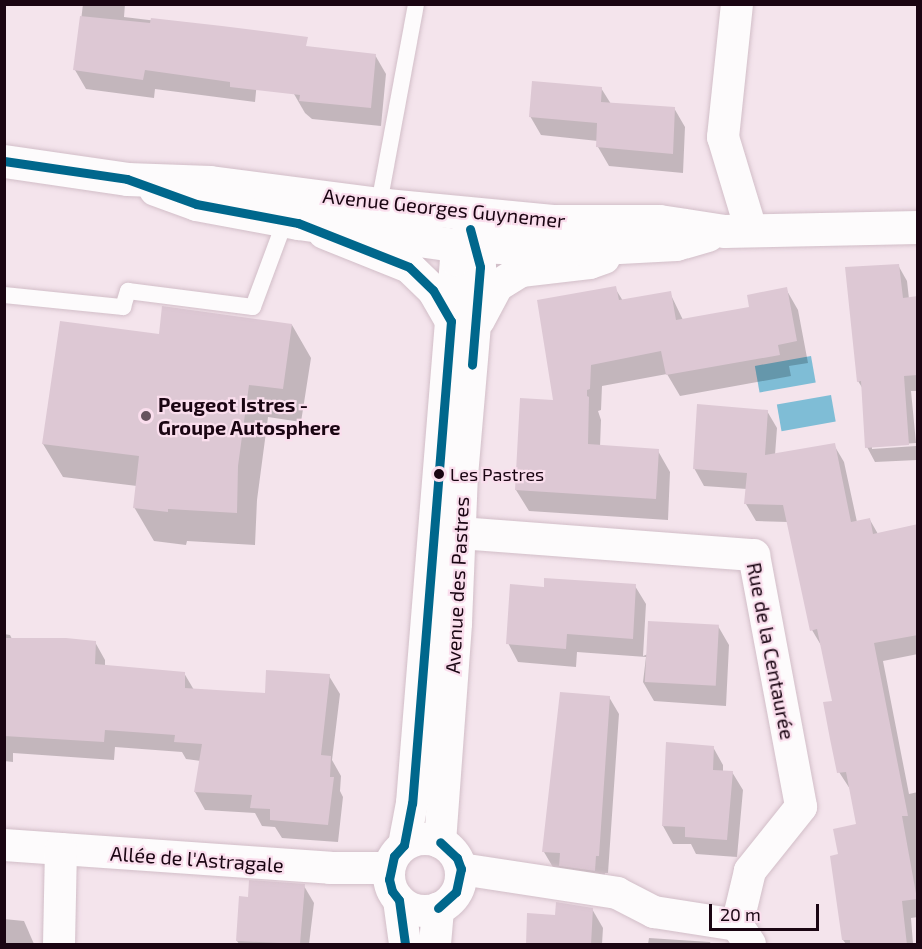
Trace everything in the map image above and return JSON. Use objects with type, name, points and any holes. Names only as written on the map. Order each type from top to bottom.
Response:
[{"type":"main road","name":"Avenue Georges Guynemer","points":[[4,161],[128,179],[210,182],[292,212],[469,241],[581,249],[638,233],[659,221],[738,231],[918,227]]},
{"type":"main road","name":"Avenue Georges Guynemer","points":[[292,212],[379,204],[552,221],[638,233]]},
{"type":"street","points":[[737,4],[723,137],[738,231]]},
{"type":"street","points":[[292,212],[409,267],[433,290],[463,325]]},
{"type":"street","name":"Avenue des Pastres","points":[[397,857],[412,803],[463,325],[497,286],[521,271],[590,263],[638,233]]},
{"type":"street","name":"Avenue des Pastres","points":[[440,842],[455,633],[459,533],[463,325],[456,260],[469,241]]},
{"type":"street","name":"Rue de la Centaurée","points":[[459,533],[754,555],[801,807],[750,871],[743,935]]},
{"type":"street","points":[[419,839],[440,842],[453,853],[460,869],[456,892],[438,908],[418,910],[399,900],[392,891],[397,857],[419,839]]},
{"type":"street","name":"Allée de l'Astragale","points":[[4,846],[330,868],[397,857]]},
{"type":"street","points":[[59,945],[61,849]]},
{"type":"street","points":[[460,869],[617,893],[654,912],[743,935]]},
{"type":"street","points":[[399,900],[405,945]]},
{"type":"street","points":[[435,945],[438,908]]},
{"type":"lane","points":[[379,204],[416,4]]},
{"type":"lane","points":[[4,295],[123,307],[128,291],[253,307],[292,212]]},
{"type":"water","points":[[811,356],[816,383],[760,392],[755,366]]},
{"type":"water","points":[[831,395],[836,422],[782,431],[777,405]]},
{"type":"building","points":[[80,16],[150,23],[151,18],[308,37],[306,46],[376,54],[371,108],[299,101],[300,95],[230,87],[230,82],[145,70],[143,80],[73,70]]},
{"type":"building","points":[[532,81],[602,87],[601,102],[675,107],[673,154],[596,147],[597,123],[529,117]]},
{"type":"building","points":[[899,264],[903,298],[918,296],[918,375],[904,376],[909,445],[865,448],[861,381],[857,382],[845,267]]},
{"type":"building","points":[[616,286],[619,300],[671,291],[676,320],[749,307],[747,295],[787,287],[797,341],[778,345],[780,355],[666,375],[661,351],[591,365],[590,389],[587,390],[589,397],[588,444],[659,449],[656,499],[515,490],[520,398],[553,400],[537,300]]},
{"type":"building","name":"Peugeot Istres - Groupe Autosphere","points":[[162,306],[292,324],[283,389],[249,385],[238,466],[237,513],[168,509],[168,512],[133,508],[139,456],[42,444],[60,321],[159,334]]},
{"type":"building","points":[[697,404],[768,410],[765,455],[835,443],[851,522],[870,518],[873,534],[918,524],[918,635],[874,643],[908,816],[902,816],[917,899],[902,901],[907,945],[850,945],[850,940],[842,940],[830,856],[838,854],[833,829],[856,824],[846,772],[837,773],[830,739],[823,702],[832,701],[817,629],[810,631],[783,505],[744,504],[747,473],[693,469]]},
{"type":"building","points":[[544,578],[636,584],[633,639],[567,634],[566,649],[506,644],[510,584],[544,587]]},
{"type":"building","points":[[648,621],[719,625],[716,686],[645,682]]},
{"type":"building","points":[[4,638],[66,638],[96,641],[95,664],[185,672],[185,688],[265,693],[266,670],[330,674],[321,755],[331,756],[330,777],[334,777],[328,825],[270,820],[270,809],[250,808],[252,795],[194,792],[202,744],[174,742],[175,735],[105,730],[104,742],[4,736]]},
{"type":"building","points":[[560,692],[610,696],[599,856],[596,856],[595,871],[559,866],[560,853],[542,852]]},
{"type":"building","points":[[666,742],[714,746],[713,770],[733,771],[727,840],[685,837],[685,827],[662,826]]},
{"type":"building","points":[[249,880],[305,884],[300,944],[236,941],[239,896],[248,897]]},
{"type":"building","points":[[556,902],[593,908],[591,945],[526,945],[527,913],[555,915]]},
{"type":"transit line","points":[[4,161],[127,179],[196,204],[298,223],[409,267],[433,290],[451,321],[412,803],[404,845]]},
{"type":"transit line","points":[[470,229],[480,267],[472,365]]},
{"type":"transit line","points":[[438,908],[456,892],[461,869],[457,858],[440,842]]},
{"type":"transit line","points":[[404,845],[394,856],[389,879],[392,891],[399,900],[405,944]]},
{"type":"place","name":"Peugeot Istres - Groupe Autosphere","points":[[146,416]]},
{"type":"place","name":"Les Pastres","points":[[439,474]]}]
